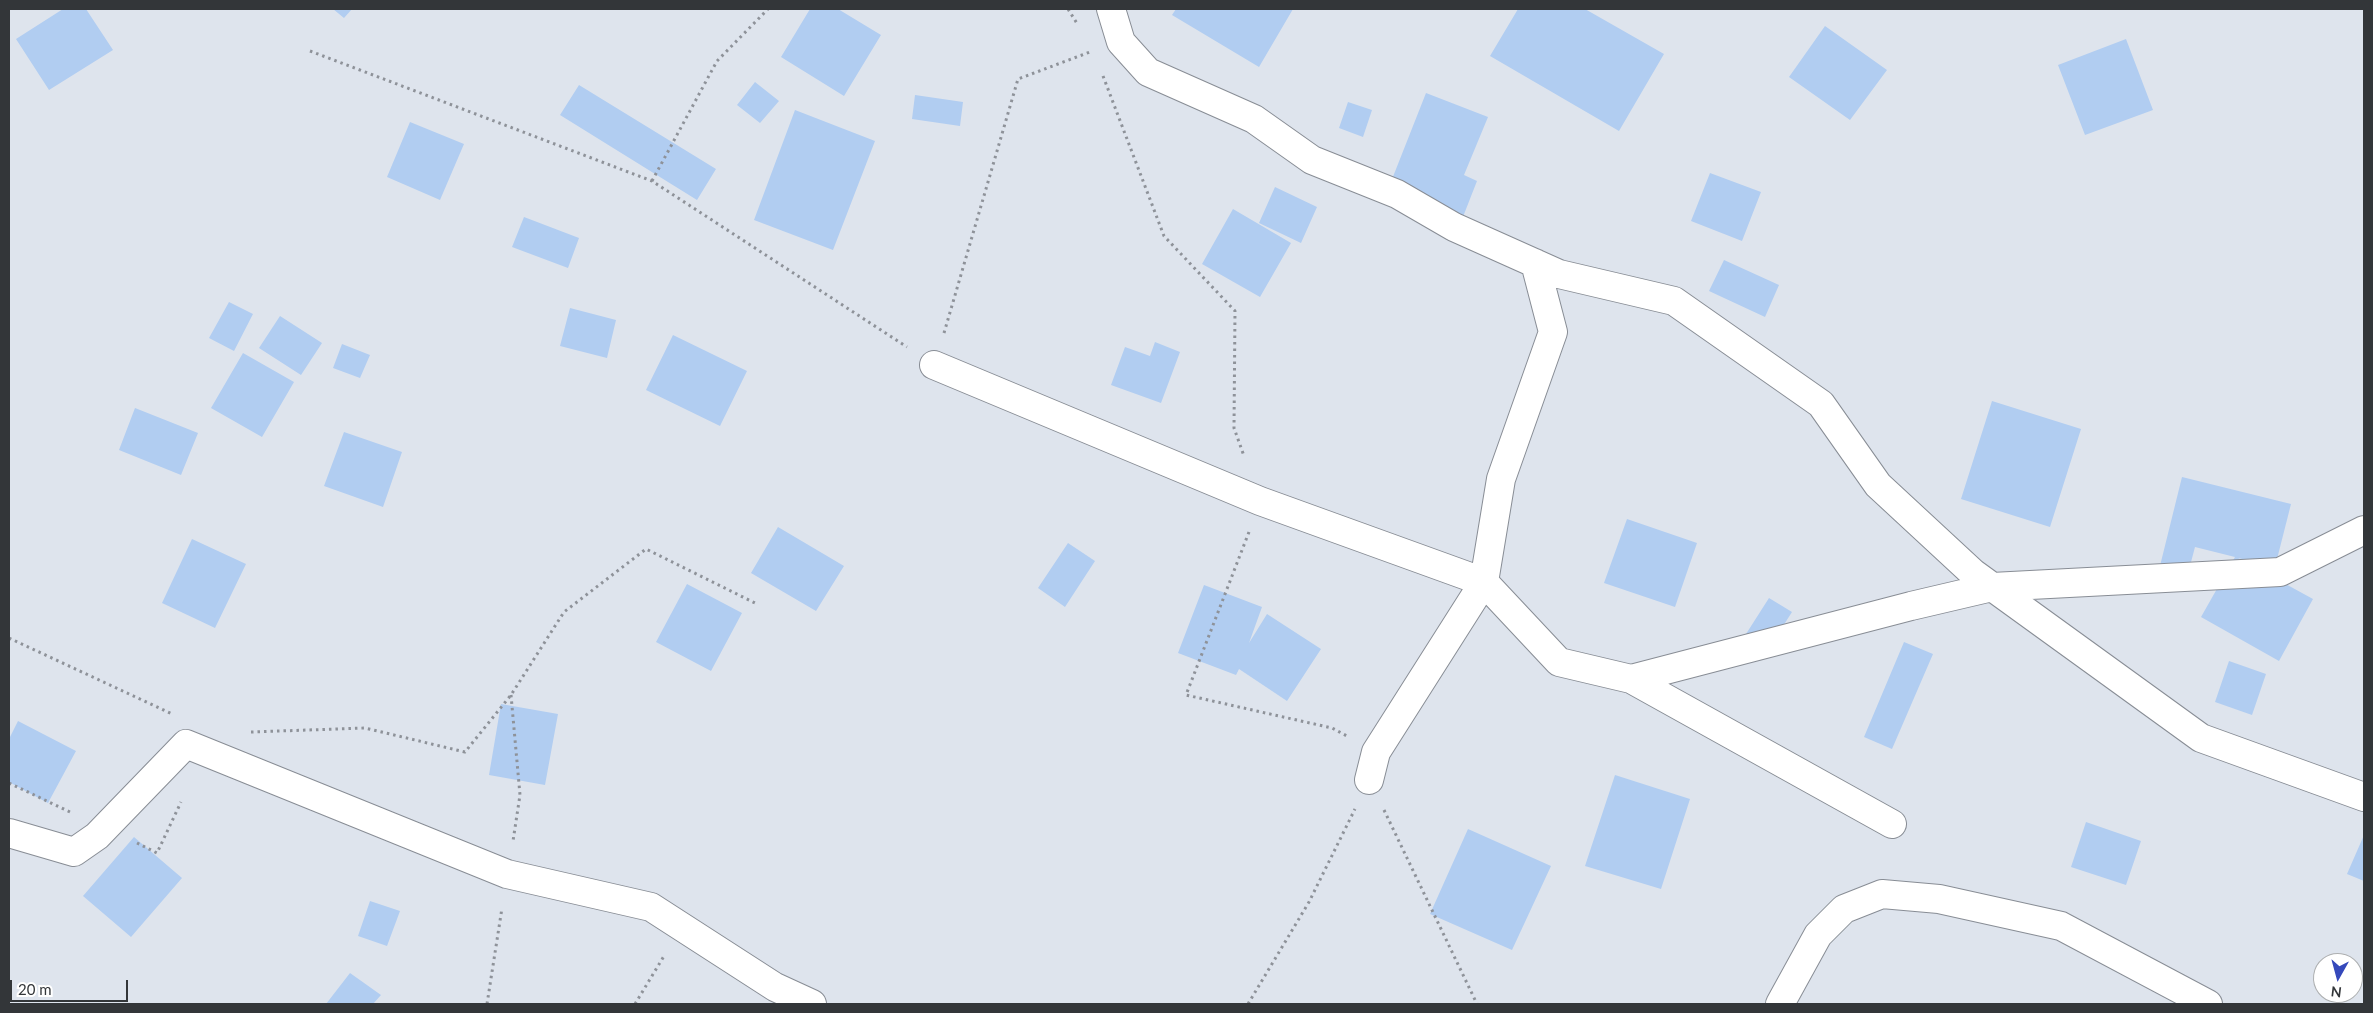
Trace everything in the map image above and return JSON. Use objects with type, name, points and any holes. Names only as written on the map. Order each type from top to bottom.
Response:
[{"type":"street","points":[[1111,9],[1122,42],[1148,72],[1254,119],[1312,160],[1397,194],[1454,228],[1559,274],[1674,302],[1821,404],[1878,484],[1972,573],[2200,738],[2364,797]]},
{"type":"street","points":[[1369,780],[1376,752],[1484,582],[1501,479],[1553,332],[1534,263]]},
{"type":"street","points":[[934,365],[1260,501],[1484,582],[1559,662],[1631,679],[1892,824]]},
{"type":"street","points":[[1631,679],[1911,606],[1992,587],[2280,572],[2364,530]]},
{"type":"street","points":[[9,832],[74,852],[97,836],[186,744],[507,874],[651,907],[775,987],[812,1004]]},
{"type":"street","points":[[1780,1004],[1818,935],[1844,908],[1882,894],[1939,899],[2060,926],[2208,1004]]},
{"type":"path","points":[[652,181],[718,61],[768,9]]},
{"type":"path","points":[[1068,9],[1093,51],[1164,236],[1235,311],[1234,428],[1260,501],[1186,695],[1332,728],[1376,752]]},
{"type":"path","points":[[310,51],[652,181],[934,365],[1018,79],[1122,42]]},
{"type":"path","points":[[241,732],[365,728],[465,752],[511,695],[564,612],[646,549],[756,602]]},
{"type":"path","points":[[9,638],[177,716]]},
{"type":"path","points":[[1248,1004],[1309,902],[1369,780]]},
{"type":"path","points":[[1369,780],[1477,1004]]},
{"type":"building","points":[[63,9],[86,9],[113,50],[49,90],[16,39]]},
{"type":"building","points":[[333,9],[352,9],[344,18]]},
{"type":"building","points":[[810,9],[838,9],[881,35],[844,96],[781,57]]},
{"type":"building","points":[[1176,9],[1293,9],[1259,67],[1172,15]]},
{"type":"building","points":[[1518,9],[1585,9],[1664,54],[1619,131],[1490,56]]},
{"type":"building","points":[[1825,26],[1887,70],[1850,120],[1789,77]]},
{"type":"building","points":[[2126,39],[2153,110],[2085,135],[2058,65]]},
{"type":"building","points":[[755,82],[779,101],[760,123],[737,105]]},
{"type":"building","points":[[579,85],[716,169],[697,200],[560,115]]},
{"type":"building","points":[[1426,93],[1488,117],[1464,175],[1477,181],[1459,227],[1385,197]]},
{"type":"building","points":[[915,95],[963,102],[960,126],[912,119]]},
{"type":"building","points":[[1348,102],[1372,110],[1363,137],[1339,128]]},
{"type":"building","points":[[795,110],[875,141],[833,250],[754,220]]},
{"type":"building","points":[[410,122],[464,144],[440,200],[387,177]]},
{"type":"building","points":[[1710,173],[1761,192],[1742,241],[1691,221]]},
{"type":"building","points":[[1275,187],[1317,207],[1301,243],[1259,223]]},
{"type":"building","points":[[1233,209],[1291,243],[1260,297],[1202,264]]},
{"type":"building","points":[[524,217],[579,238],[568,268],[512,247]]},
{"type":"building","points":[[1724,260],[1779,285],[1765,317],[1709,291]]},
{"type":"building","points":[[229,302],[253,314],[234,351],[209,338]]},
{"type":"building","points":[[570,308],[616,320],[607,358],[560,346]]},
{"type":"building","points":[[280,316],[322,343],[301,375],[259,348]]},
{"type":"building","points":[[673,335],[747,371],[720,426],[646,390]]},
{"type":"building","points":[[1155,342],[1180,352],[1161,403],[1111,385],[1125,347],[1150,356]]},
{"type":"building","points":[[342,344],[370,355],[360,378],[333,368]]},
{"type":"building","points":[[243,353],[294,382],[262,437],[211,408]]},
{"type":"building","points":[[1992,401],[2081,429],[2050,527],[1961,499]]},
{"type":"building","points":[[135,408],[198,433],[181,475],[119,450]]},
{"type":"building","points":[[344,432],[402,452],[383,507],[324,486]]},
{"type":"building","points":[[2182,477],[2291,504],[2275,567],[2238,558],[2313,599],[2279,661],[2201,617],[2235,557],[2195,547],[2186,581],[2158,574]]},
{"type":"building","points":[[1627,519],[1697,543],[1675,607],[1604,583]]},
{"type":"building","points":[[778,527],[844,566],[816,611],[751,573]]},
{"type":"building","points":[[192,539],[246,564],[215,628],[162,603]]},
{"type":"building","points":[[1068,543],[1095,561],[1065,607],[1038,588]]},
{"type":"building","points":[[687,584],[742,613],[711,671],[656,642]]},
{"type":"building","points":[[1204,585],[1262,607],[1249,643],[1267,614],[1321,649],[1287,701],[1239,669],[1236,675],[1178,653]]},
{"type":"building","points":[[1769,598],[1792,612],[1769,648],[1746,634]]},
{"type":"building","points":[[1904,642],[1933,654],[1892,749],[1864,737]]},
{"type":"building","points":[[2229,661],[2266,674],[2252,715],[2215,702]]},
{"type":"building","points":[[501,704],[558,714],[545,785],[489,775]]},
{"type":"building","points":[[18,721],[76,751],[48,803],[9,782],[9,739]]},
{"type":"building","points":[[1615,775],[1690,799],[1661,889],[1585,866]]},
{"type":"building","points":[[2086,822],[2141,841],[2126,885],[2071,867]]},
{"type":"building","points":[[1468,829],[1551,866],[1512,950],[1430,914]]},
{"type":"building","points":[[2364,835],[2364,881],[2347,874]]},
{"type":"building","points":[[134,837],[182,878],[131,937],[83,896]]},
{"type":"building","points":[[370,901],[400,911],[387,946],[358,936]]},
{"type":"building","points":[[350,973],[381,995],[373,1004],[326,1004]]}]
